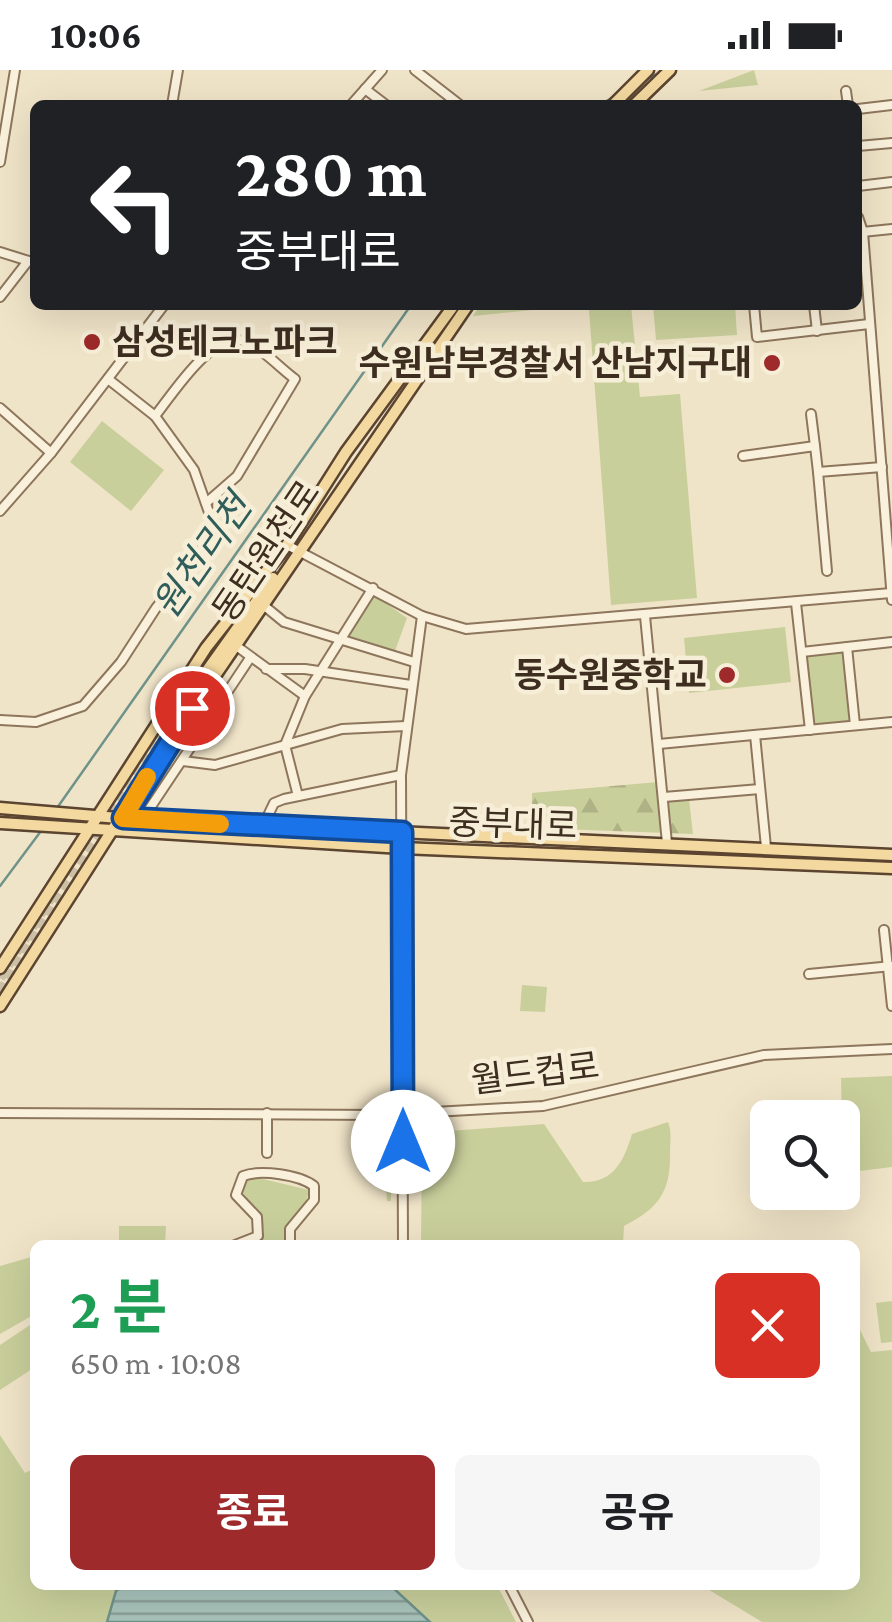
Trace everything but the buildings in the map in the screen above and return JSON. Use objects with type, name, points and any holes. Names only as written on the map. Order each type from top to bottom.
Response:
[{"type":"main road","points":[[618,100],[648,70]]},
{"type":"main road","points":[[639,100],[670,70]]},
{"type":"main road","name":"동탄원천로","points":[[0,968],[79,830],[206,648],[287,545],[346,452],[450,310]]},
{"type":"main road","name":"동탄원천로","points":[[0,1006],[234,645],[465,310]]},
{"type":"main road","points":[[287,545],[177,706],[266,586],[298,552]]},
{"type":"main road","name":"중부대로","points":[[0,808],[142,820],[892,855]]},
{"type":"main road","name":"중부대로","points":[[0,823],[402,848],[892,868]]},
{"type":"main road","points":[[874,867],[875,854]]},
{"type":"street","points":[[0,162],[15,70]]},
{"type":"street","points":[[173,100],[178,70]]},
{"type":"street","points":[[354,100],[382,70]]},
{"type":"street","points":[[415,70],[454,100]]},
{"type":"street","points":[[365,88],[380,100]]},
{"type":"street","points":[[846,91],[847,100]]},
{"type":"street","points":[[862,108],[892,106]]},
{"type":"street","points":[[862,146],[892,143]]},
{"type":"street","points":[[862,186],[892,182]]},
{"type":"street","points":[[862,232],[892,229]]},
{"type":"street","points":[[0,252],[30,261]]},
{"type":"street","points":[[287,545],[422,616],[466,629],[892,596],[862,252]]},
{"type":"street","points":[[0,297],[30,264]]},
{"type":"street","points":[[0,511],[52,453],[160,310]]},
{"type":"street","points":[[754,310],[757,338],[869,324]]},
{"type":"street","points":[[814,310],[816,331]]},
{"type":"street","points":[[154,416],[212,346],[228,341],[242,340],[295,380],[237,476],[206,503]]},
{"type":"street","points":[[0,720],[36,722],[83,706],[122,662],[156,608],[206,546],[211,518],[176,440],[154,416],[108,379]]},
{"type":"street","points":[[0,408],[52,453]]},
{"type":"street","points":[[811,414],[827,572]]},
{"type":"street","points":[[743,456],[815,446]]},
{"type":"street","points":[[818,472],[882,467]]},
{"type":"street","points":[[298,796],[284,745],[305,696],[372,588]]},
{"type":"street","points":[[796,603],[810,730]]},
{"type":"street","points":[[262,604],[284,622],[414,662]]},
{"type":"street","points":[[403,1240],[401,775],[422,616]]},
{"type":"street","points":[[645,616],[667,843]]},
{"type":"street","points":[[802,652],[892,642]]},
{"type":"street","points":[[234,645],[305,696]]},
{"type":"street","points":[[847,647],[855,725]]},
{"type":"street","points":[[142,820],[250,658]]},
{"type":"street","points":[[266,669],[321,671],[411,685]]},
{"type":"street","points":[[659,744],[892,722]]},
{"type":"street","points":[[183,761],[215,766],[342,729],[406,726]]},
{"type":"street","points":[[755,735],[766,847]]},
{"type":"street","points":[[264,826],[274,803],[401,775]]},
{"type":"street","points":[[664,797],[760,789]]},
{"type":"street","points":[[884,930],[892,1006]]},
{"type":"street","points":[[809,974],[890,966]]},
{"type":"street","name":"월드컵로","points":[[0,1113],[402,1114],[543,1106],[764,1056],[892,1049]]},
{"type":"street","points":[[267,1113],[267,1153]]},
{"type":"street","points":[[247,1240],[258,1236],[260,1226],[236,1194],[236,1185],[253,1172],[274,1172],[314,1186],[314,1200],[290,1229],[290,1240]]},
{"type":"street","points":[[512,1590],[528,1622]]},
{"type":"green space","points":[[754,70],[758,85],[699,91]]},
{"type":"green space","points":[[477,310],[532,310],[473,316]]},
{"type":"green space","points":[[589,310],[631,310],[640,397],[680,394],[697,598],[611,605]]},
{"type":"green space","points":[[653,310],[735,310],[737,335],[656,340]]},
{"type":"green space","points":[[102,421],[164,470],[131,511],[70,462]]},
{"type":"green space","points":[[374,595],[407,618],[395,651],[349,636]]},
{"type":"green space","points":[[785,627],[791,682],[689,693],[684,638]]},
{"type":"green space","points":[[844,651],[851,722],[814,726],[807,655]]},
{"type":"green space","points":[[658,782],[661,802],[689,799],[693,834],[532,828],[532,793]]},
{"type":"green space","points":[[522,985],[547,987],[545,1012],[520,1011]]},
{"type":"green space","points":[[892,1076],[892,1167],[860,1171],[860,1100],[841,1100],[841,1078]]},
{"type":"green space","points":[[668,1122],[670,1167],[660,1198],[646,1213],[624,1226],[623,1240],[421,1240],[422,1145],[435,1132],[544,1124],[583,1182],[610,1174],[625,1153],[632,1134]]},
{"type":"green space","points":[[391,1144],[391,1201],[387,1201],[384,1152]]},
{"type":"green space","points":[[259,1178],[309,1190],[304,1205],[286,1230],[285,1240],[257,1240],[264,1233],[260,1216],[241,1190],[244,1181]]},
{"type":"green space","points":[[119,1226],[166,1226],[165,1240],[119,1240]]},
{"type":"green space","points":[[30,1257],[30,1317],[0,1334],[0,1266]]},
{"type":"green space","points":[[892,1301],[892,1342],[881,1343],[876,1303]]},
{"type":"green space","points":[[30,1325],[30,1370],[0,1390],[0,1345]]},
{"type":"green space","points":[[860,1330],[871,1352],[892,1350],[892,1622],[762,1622],[709,1590],[860,1590]]},
{"type":"green space","points":[[0,1435],[25,1473],[30,1470],[30,1590],[500,1590],[516,1622],[0,1622]]},
{"type":"water","points":[[395,1590],[430,1622],[107,1622],[116,1591]]},
{"type":"waterway","name":"원천리천","points":[[643,81],[663,71]]},
{"type":"waterway","name":"원천리천","points":[[608,100],[614,97]]},
{"type":"waterway","name":"원천리천","points":[[57,808],[407,310]]},
{"type":"waterway","name":"원천리천","points":[[0,886],[41,831]]},
{"type":"tunnel","points":[[0,992],[181,707]]},
{"type":"tunnel","points":[[0,978],[50,899]]},
{"type":"slow traffic","points":[[147,777],[123,818],[220,824]]},
{"type":"place","name":"삼성테크노파크","points":[[92,342]]},
{"type":"place","name":"수원남부경찰서 산남지구대","points":[[772,363]]},
{"type":"place","name":"동수원중학교","points":[[727,675]]},
{"type":"route","points":[[192,708],[123,818],[402,832],[403,1142]]}]
